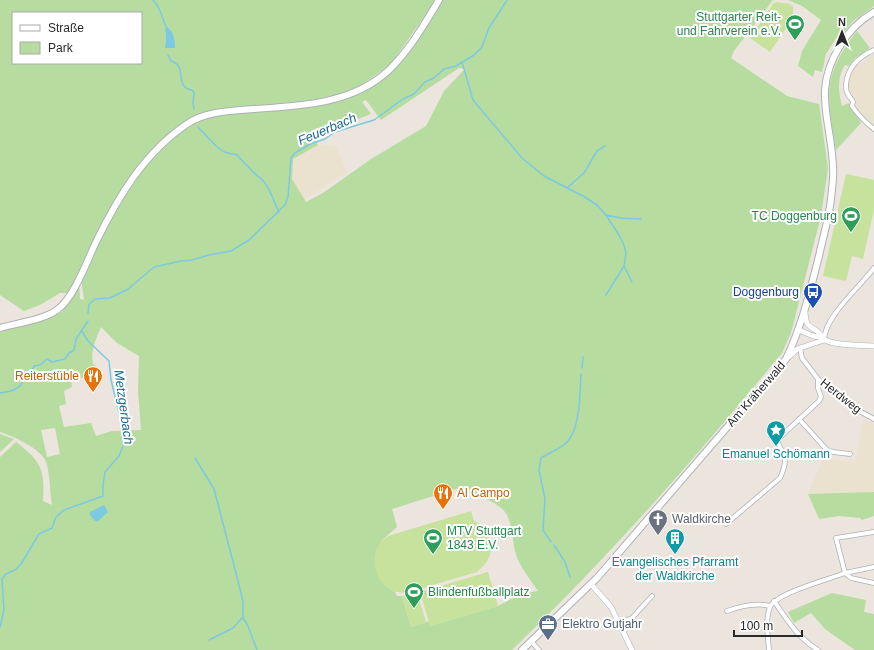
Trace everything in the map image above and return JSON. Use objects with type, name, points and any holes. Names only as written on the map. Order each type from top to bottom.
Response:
[{"type":"main road","points":[[3,327],[50,314],[66,302],[105,223],[130,182],[147,158],[179,130],[193,120],[211,114],[309,104],[336,98],[357,91],[383,75],[397,61],[417,35],[439,0]]},
{"type":"main road","name":"Am Kräherwald","points":[[522,650],[591,584],[625,547],[787,358],[795,341],[805,312],[828,218],[833,185],[833,166],[824,102],[826,77],[833,58],[847,35],[861,20],[874,12]]},
{"type":"street","points":[[874,50],[861,56],[851,68],[848,74],[846,87],[847,94],[853,102],[852,106],[860,117],[874,129]]},
{"type":"street","points":[[823,339],[831,320],[874,268]]},
{"type":"street","points":[[805,312],[808,326],[818,332],[823,339]]},
{"type":"street","points":[[799,330],[813,336],[845,344],[874,346]]},
{"type":"street","points":[[787,358],[795,350],[823,339]]},
{"type":"street","points":[[795,341],[796,345],[800,348]]},
{"type":"street","name":"Herdweg","points":[[800,348],[802,358],[818,379],[844,402],[874,419]]},
{"type":"street","points":[[726,524],[780,478],[784,470],[785,456],[778,443],[778,439],[819,401],[821,397],[818,388],[818,379]]},
{"type":"street","points":[[799,420],[827,450],[850,454]]},
{"type":"street","points":[[874,532],[836,538],[845,573],[851,578],[874,583]]},
{"type":"street","points":[[769,650],[768,627],[770,606],[774,601],[793,592],[845,573],[874,567]]},
{"type":"street","points":[[591,584],[611,607],[632,650]]},
{"type":"street","points":[[618,622],[632,618],[652,596]]},
{"type":"street","points":[[774,601],[798,635],[818,650]]},
{"type":"street","points":[[727,611],[742,606],[763,604],[770,606]]},
{"type":"street","points":[[531,641],[539,650]]},
{"type":"shaded area","points":[[874,55],[874,125],[857,109],[849,93],[848,87],[855,65],[859,65],[870,56]]},
{"type":"shaded area","points":[[318,145],[336,146],[347,172],[304,200],[292,179],[293,159]]},
{"type":"shaded area","points":[[864,419],[874,424],[874,492],[808,494],[825,454],[828,458],[855,462]]},
{"type":"green space","points":[[0,0],[436,0],[391,64],[360,86],[334,96],[294,103],[204,113],[146,157],[105,221],[68,293],[60,293],[40,305],[24,311],[0,295]],"holes":[[[167,27],[175,48],[165,48],[165,29]]]},
{"type":"green space","points":[[442,0],[773,0],[734,51],[731,58],[787,96],[819,104],[828,168],[821,216],[791,333],[782,353],[718,430],[652,505],[583,579],[512,650],[0,650],[0,457],[16,442],[31,455],[40,467],[43,481],[43,501],[52,505],[48,471],[43,457],[33,448],[0,432],[0,331],[39,321],[62,312],[79,283],[80,299],[84,300],[81,278],[129,188],[150,159],[193,123],[220,115],[289,108],[334,101],[363,92],[381,79],[427,25]],"holes":[[[459,68],[465,69],[444,91],[426,126],[371,159],[323,193],[306,202],[292,179],[293,159],[318,145],[314,136],[371,114],[362,102],[366,100],[381,120]],[[101,327],[117,343],[139,356],[138,391],[141,430],[112,431],[96,436],[91,423],[64,427],[59,406],[66,404],[64,391],[72,387],[71,380],[100,374],[96,366],[93,364],[92,354]],[[55,428],[60,454],[47,457],[41,430]],[[462,487],[491,501],[501,508],[508,516],[516,555],[538,591],[523,593],[498,606],[430,626],[429,621],[411,627],[402,596],[397,596],[395,592],[386,586],[381,541],[397,527],[392,509]]]},
{"type":"green space","points":[[788,0],[874,0],[874,6],[853,21],[838,39],[836,38],[826,54],[822,72],[815,70],[813,77],[798,66],[802,51],[821,20],[802,6]]},
{"type":"green space","points":[[776,2],[790,4],[793,7],[793,12],[785,30],[770,52],[750,38],[773,4]]},
{"type":"green space","points":[[857,31],[870,48],[855,58],[849,66],[845,65],[839,80],[839,90],[842,106],[849,103],[861,123],[836,150],[829,101],[832,75],[845,47]]},
{"type":"green space","name":"TC Doggenburg","points":[[846,174],[874,180],[874,210],[863,259],[852,256],[846,281],[823,276]]},
{"type":"green space","points":[[0,434],[14,439],[0,452]]},
{"type":"green space","points":[[874,492],[874,516],[862,520],[860,518],[839,516],[819,519],[808,494]]},
{"type":"green space","points":[[471,511],[474,521],[483,527],[491,541],[491,552],[488,559],[477,572],[406,593],[396,592],[383,584],[376,571],[375,556],[377,548],[383,540],[388,536]]},
{"type":"green space","points":[[488,572],[498,606],[430,626],[420,592]]},
{"type":"green space","name":"Blindenfußballplatz","points":[[417,592],[426,622],[411,627],[402,596]]},
{"type":"green space","points":[[832,593],[866,600],[864,612],[874,614],[874,650],[855,650],[825,629],[811,613],[794,623],[788,612]]},
{"type":"water","points":[[167,27],[174,36],[175,48],[165,48],[165,29]]},
{"type":"water","points":[[104,505],[108,512],[98,521],[95,521],[90,515],[90,512]]},
{"type":"waterway","points":[[153,0],[159,9],[167,29]]},
{"type":"waterway","name":"Feuerbach","points":[[88,313],[89,304],[95,299],[110,298],[128,289],[154,267],[231,251],[249,240],[285,205],[288,197],[291,158],[295,153],[310,144],[325,139],[335,132],[374,120],[403,99],[414,94],[425,82],[434,78],[444,69],[456,66],[474,55],[482,47],[489,28],[507,0]]},
{"type":"waterway","points":[[168,55],[171,61],[179,67],[184,85],[194,93],[194,109]]},
{"type":"waterway","points":[[462,62],[473,100],[522,158],[544,176],[597,205],[606,215],[619,235],[626,253],[624,266],[606,295]]},
{"type":"waterway","points":[[198,127],[216,146],[224,152],[237,155],[264,182],[279,212]]},
{"type":"waterway","points":[[567,188],[584,173],[597,151],[605,146]]},
{"type":"waterway","points":[[606,215],[621,218],[641,219]]},
{"type":"waterway","points":[[624,266],[632,282]]},
{"type":"waterway","points":[[0,393],[9,392],[18,388],[26,374],[32,370],[34,366],[40,365],[47,359],[52,362],[65,359],[69,353],[74,350],[76,339],[88,321]]},
{"type":"waterway","name":"Metzgerbach","points":[[0,627],[4,610],[2,579],[6,574],[15,570],[21,564],[39,534],[52,528],[56,517],[64,510],[103,496],[105,472],[119,456],[123,446],[121,421],[111,380],[109,361],[88,341],[82,331]]},
{"type":"waterway","points":[[582,368],[583,357]]},
{"type":"waterway","points":[[551,542],[543,530],[545,499],[539,470],[541,458],[562,446],[572,435],[579,409],[581,374]]},
{"type":"waterway","points":[[195,458],[214,489],[243,602],[243,618],[248,626],[257,650]]},
{"type":"waterway","points":[[554,545],[565,562],[570,577]]},
{"type":"waterway","points":[[209,640],[233,628],[242,618]]},
{"type":"place","name":"Stuttgarter Reit- und Fahrverein e.V.","points":[[795,41]]},
{"type":"place","name":"TC Doggenburg","points":[[851,233]]},
{"type":"place","name":"Doggenburg","points":[[813,309]]},
{"type":"place","name":"Reiterstüble","points":[[93,393]]},
{"type":"place","name":"Emanuel Schömann","points":[[776,447]]},
{"type":"place","name":"Al Campo","points":[[443,510]]},
{"type":"place","name":"Waldkirche","points":[[658,536]]},
{"type":"place","name":"MTV Stuttgart 1843 E.V.","points":[[433,555]]},
{"type":"place","name":"Evangelisches Pfarramt der Waldkirche","points":[[675,555]]},
{"type":"place","name":"Blindenfußballplatz","points":[[414,609]]},
{"type":"place","name":"Elektro Gutjahr","points":[[548,641]]}]
